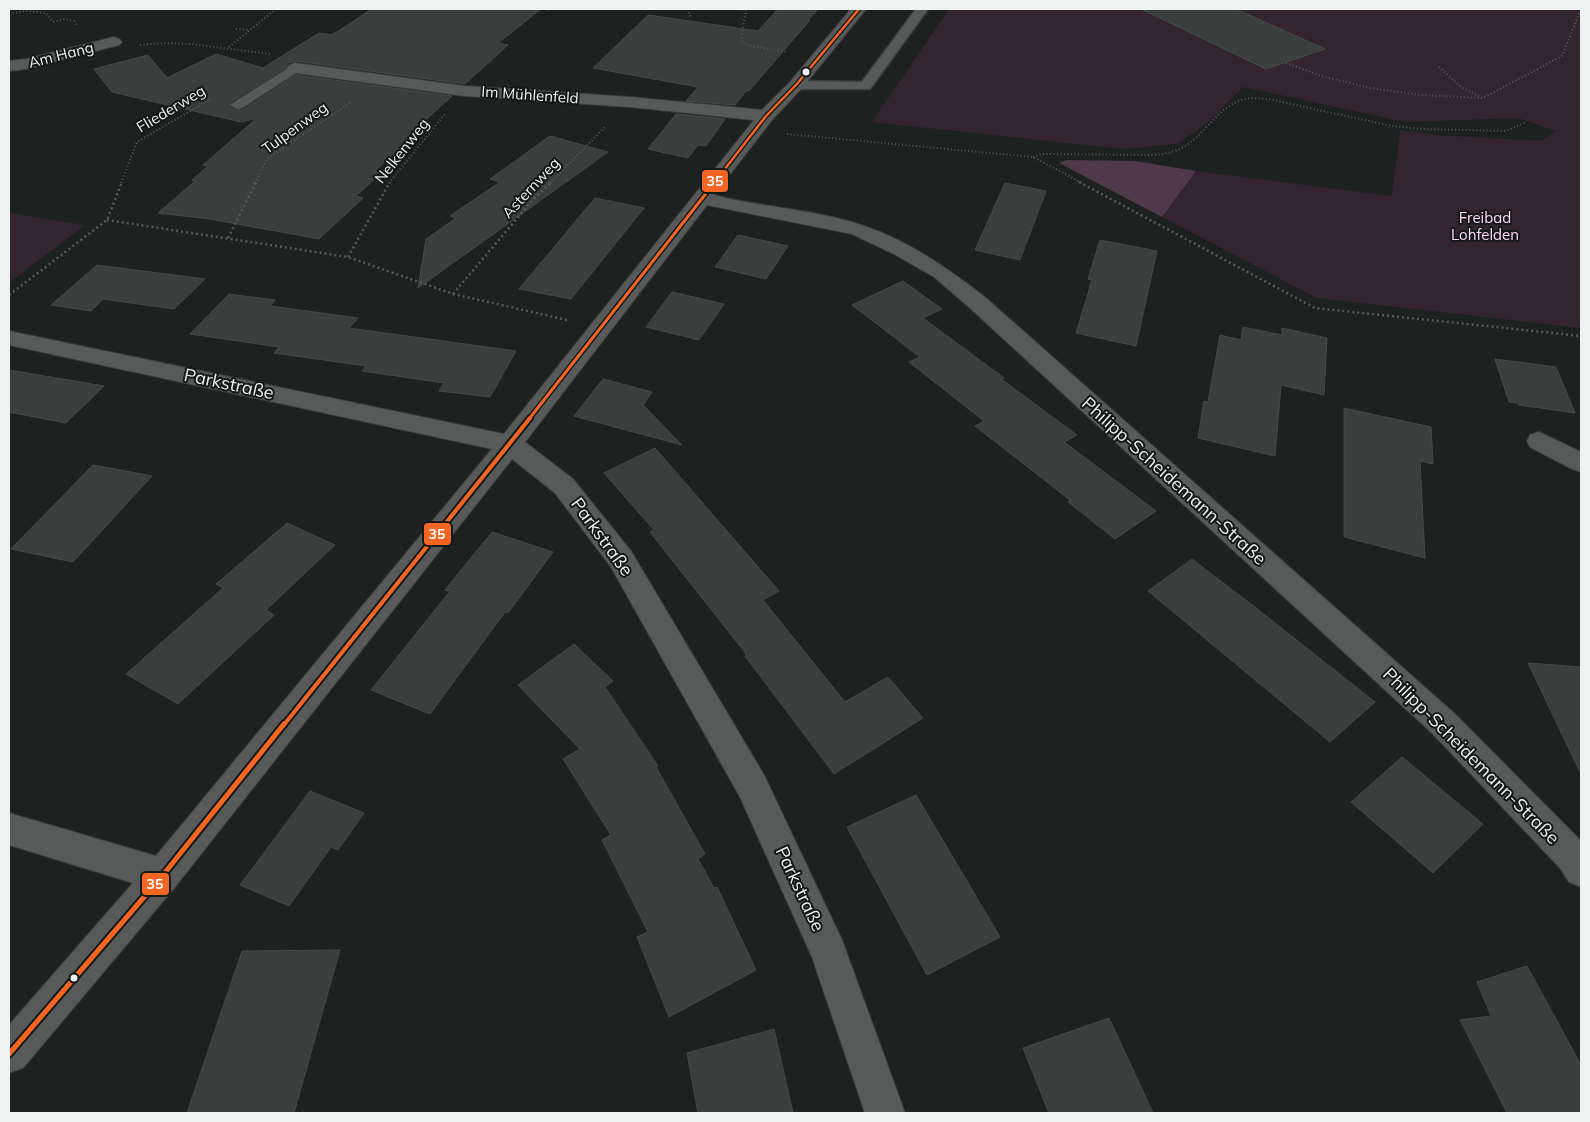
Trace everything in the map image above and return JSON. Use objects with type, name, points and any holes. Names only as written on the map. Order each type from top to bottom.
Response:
[{"type":"street","points":[[9,1054],[163,875],[510,444],[760,124],[796,85],[859,9]]},
{"type":"street","name":"Am Hang","points":[[9,66],[26,64],[114,42]]},
{"type":"street","name":"Im Mühlenfeld","points":[[295,68],[465,90],[630,102],[760,124]]},
{"type":"street","name":"Philipp-Scheidemann-Straße","points":[[702,198],[858,230],[900,250],[941,273],[978,303],[1444,724],[1572,856],[1581,870]]},
{"type":"street","name":"Parkstraße","points":[[9,338],[510,444],[564,486],[621,559],[752,786],[830,953],[885,1113]]},
{"type":"street","points":[[1539,441],[1581,462]]},
{"type":"street","points":[[9,829],[163,875]]},
{"type":"lane","points":[[796,85],[866,86],[922,9]]},
{"type":"lane","points":[[236,105],[295,68]]},
{"type":"path","points":[[229,48],[276,9]]},
{"type":"path","points":[[687,9],[691,18]]},
{"type":"path","points":[[735,9],[746,10],[741,40],[746,45],[819,57]]},
{"type":"path","points":[[1286,63],[1321,76],[1370,88],[1421,96],[1483,98],[1562,56],[1581,9]]},
{"type":"path","points":[[9,14],[33,11],[46,13],[53,22],[64,19],[74,21],[92,47]]},
{"type":"path","points":[[236,29],[250,30]]},
{"type":"path","points":[[114,42],[147,46],[161,43],[229,48],[278,56],[295,68]]},
{"type":"path","points":[[1439,67],[1461,87],[1483,98]]},
{"type":"path","name":"Tulpenweg","points":[[228,238],[268,159],[382,80]]},
{"type":"path","name":"Nelkenweg","points":[[348,256],[389,183],[465,90]]},
{"type":"path","name":"Fliederweg","points":[[107,220],[137,142],[214,96]]},
{"type":"path","points":[[1033,157],[1042,154],[1154,156],[1174,153],[1185,148],[1203,134],[1234,104],[1242,100],[1254,98],[1268,99],[1392,126],[1421,129],[1506,131],[1526,122]]},
{"type":"path","name":"Asternweg","points":[[453,294],[531,202],[630,102]]},
{"type":"path","points":[[760,124],[1033,157],[1315,308],[1581,336]]},
{"type":"path","points":[[9,295],[107,220],[348,256],[453,294],[601,328]]},
{"type":"green space","name":"Freibad Lohfelden","points":[[949,9],[1581,9],[1581,328],[1317,298],[1162,217],[1196,171],[1392,196],[1400,130],[1438,135],[1541,141],[1556,131],[1518,118],[1405,122],[1243,87],[1212,119],[1178,144],[1123,149],[872,122]]},
{"type":"green space","points":[[9,213],[85,225],[9,283]]},
{"type":"shaded area","points":[[1067,160],[1135,161],[1196,171],[1162,217],[1059,163]]},
{"type":"building","points":[[372,9],[541,9],[498,43],[508,45],[465,84],[295,61],[288,63],[285,68],[229,103],[229,107],[236,111],[243,110],[296,75],[452,96],[408,136],[412,137],[375,171],[382,172],[356,196],[363,198],[319,239],[210,219],[158,213],[195,181],[192,180],[208,166],[203,165],[257,118],[241,122],[112,92],[94,69],[148,55],[167,78],[216,54],[263,68],[319,33],[332,35]]},
{"type":"building","points":[[778,9],[818,9],[735,105],[686,101],[698,87],[593,68],[648,15],[758,31]]},
{"type":"building","points":[[1141,9],[1236,9],[1325,49],[1266,69]]},
{"type":"building","points":[[676,114],[725,119],[706,146],[698,145],[688,158],[648,149]]},
{"type":"building","points":[[550,136],[608,152],[418,288],[426,239],[456,218],[450,216],[500,182],[490,179]]},
{"type":"building","points":[[1005,183],[1046,191],[1020,260],[975,250]]},
{"type":"building","points":[[595,198],[644,208],[571,299],[519,289]]},
{"type":"building","points":[[738,235],[788,246],[766,279],[715,267]]},
{"type":"building","points":[[1100,240],[1157,251],[1136,346],[1076,333],[1092,280],[1088,279]]},
{"type":"building","points":[[97,265],[205,279],[174,309],[103,299],[91,311],[51,305]]},
{"type":"building","points":[[903,281],[942,309],[923,318],[1077,435],[1064,442],[1156,511],[1115,539],[1068,502],[1070,500],[975,426],[984,421],[909,362],[920,357],[852,305]]},
{"type":"building","points":[[672,292],[724,304],[699,340],[646,327]]},
{"type":"building","points":[[229,294],[275,300],[270,306],[358,318],[349,328],[516,351],[490,397],[439,391],[444,383],[362,371],[366,366],[274,353],[279,347],[190,334]]},
{"type":"building","points":[[1243,327],[1282,335],[1282,328],[1327,338],[1324,395],[1281,385],[1275,456],[1198,438],[1204,401],[1208,402],[1220,335],[1241,340]]},
{"type":"building","points":[[1495,359],[1556,367],[1575,413],[1509,402]]},
{"type":"building","points":[[9,370],[104,386],[66,423],[9,412]]},
{"type":"building","points":[[603,379],[652,392],[643,405],[682,445],[574,416]]},
{"type":"building","points":[[1344,408],[1431,427],[1433,464],[1420,461],[1425,558],[1344,537]]},
{"type":"building","points":[[655,448],[779,591],[763,600],[845,702],[888,677],[923,718],[834,774],[745,656],[747,655],[650,532],[654,530],[604,473]]},
{"type":"building","points":[[93,465],[152,476],[73,562],[11,549]]},
{"type":"building","points":[[287,523],[335,545],[266,610],[274,615],[178,704],[126,674],[223,588],[216,584]]},
{"type":"building","points":[[492,532],[553,552],[508,613],[505,612],[430,714],[371,690],[450,591],[445,590]]},
{"type":"building","points":[[1192,559],[1375,702],[1330,742],[1148,591]]},
{"type":"building","points":[[574,644],[613,681],[605,687],[658,766],[656,767],[705,854],[698,859],[714,888],[717,887],[756,970],[669,1017],[637,937],[648,932],[602,840],[611,835],[563,759],[580,749],[518,685]]},
{"type":"building","points":[[1528,663],[1581,667],[1581,774]]},
{"type":"building","points":[[1402,757],[1483,824],[1433,873],[1351,802]]},
{"type":"building","points":[[310,791],[364,813],[338,850],[331,847],[289,906],[240,885]]},
{"type":"building","points":[[916,795],[1000,937],[927,975],[847,827]]},
{"type":"building","points":[[340,950],[294,1113],[187,1113],[242,951]]},
{"type":"building","points":[[1527,966],[1581,1065],[1581,1113],[1507,1113],[1460,1020],[1491,1016],[1477,982]]},
{"type":"building","points":[[1109,1018],[1153,1113],[1049,1113],[1023,1048]]},
{"type":"building","points":[[774,1029],[793,1113],[698,1113],[687,1053]]},
{"type":"transit line","name":"35","points":[[9,1054],[163,875],[510,444],[766,116],[796,85],[859,9]]}]
